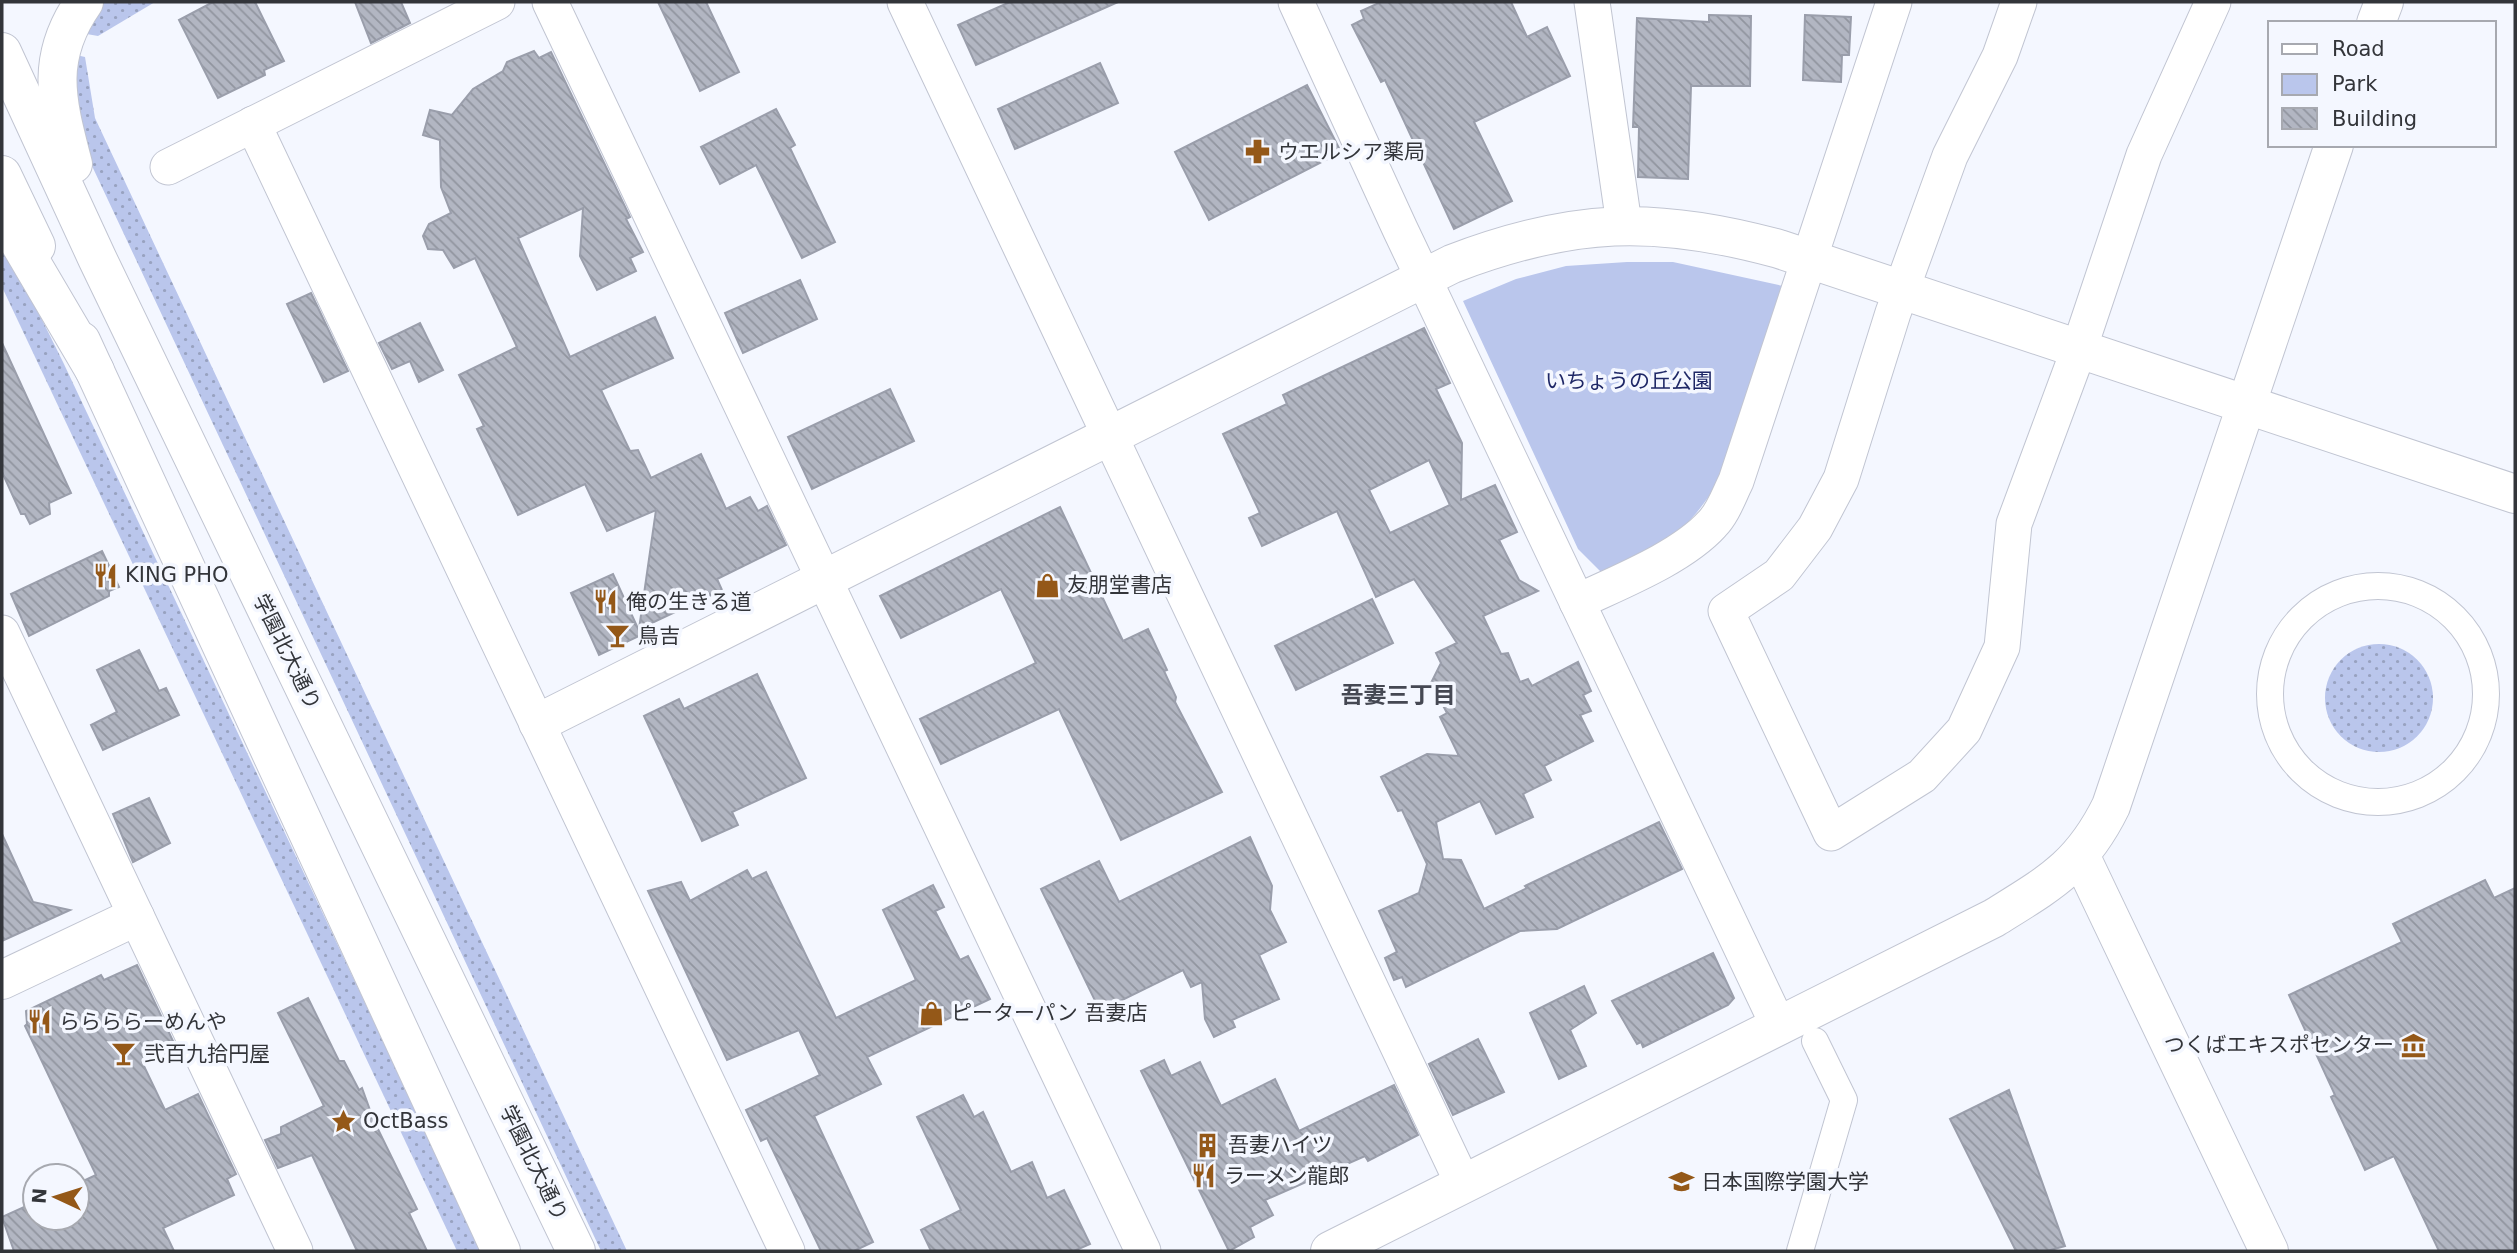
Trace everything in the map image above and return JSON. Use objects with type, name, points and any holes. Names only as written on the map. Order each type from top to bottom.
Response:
[{"type":"street","points":[[84,2],[62,41],[57,69],[56,100],[97,258]]},
{"type":"street","points":[[168,167],[498,2]]},
{"type":"street","points":[[550,2],[1143,1251]]},
{"type":"street","points":[[905,2],[1463,1184]]},
{"type":"street","points":[[1296,2],[1779,1027]]},
{"type":"street","points":[[1592,2],[1625,224]]},
{"type":"street","points":[[1577,602],[1687,545],[1713,523],[1736,481],[1894,2]]},
{"type":"street","points":[[2019,2],[2000,56],[1950,156],[1902,289],[1841,479],[1815,528],[1779,575],[1726,611],[1831,833],[1922,776],[1964,730],[2002,647],[2014,524],[2079,349],[2144,155],[2213,2]]},
{"type":"street","points":[[2377,21],[2384,2]]},
{"type":"street","name":"学園北大通り","points":[[2,52],[97,258],[576,1251]]},
{"type":"street","points":[[253,124],[787,1251]]},
{"type":"street","points":[[1330,1251],[1994,918],[2049,883],[2081,857],[2097,835],[2111,806],[2333,147]]},
{"type":"street","points":[[2,175],[501,1251]]},
{"type":"street","points":[[2,213],[95,371]]},
{"type":"street","points":[[538,723],[1425,277],[1512,242],[1625,224],[1720,233],[1810,258],[2515,494]]},
{"type":"street","points":[[2369,586],[2392,586],[2414,591],[2449,612],[2474,644],[2486,683],[2483,723],[2460,765],[2443,781],[2423,793],[2400,800],[2353,800],[2331,792],[2311,779],[2281,742],[2273,720],[2270,696],[2279,650],[2290,630],[2325,599],[2346,590],[2369,586]]},
{"type":"street","points":[[2,633],[295,1251]]},
{"type":"street","points":[[2081,857],[2269,1251]]},
{"type":"street","points":[[2,980],[135,917]]},
{"type":"street","points":[[1800,1251],[1844,1100],[1815,1041]]},
{"type":"green space","points":[[98,2],[155,2],[98,36],[81,33]]},
{"type":"green space","points":[[72,54],[85,57],[95,118],[627,1251],[601,1251],[85,151],[78,129]]},
{"type":"green space","points":[[2,239],[63,362],[482,1251],[457,1251],[2,287]]},
{"type":"green space","name":"いちょうの丘公園","points":[[1673,262],[1783,286],[1717,483],[1705,502],[1681,529],[1654,547],[1602,573],[1578,549],[1463,301],[1516,279],[1566,266]]},
{"type":"green space","points":[[2379,644],[2400,649],[2417,660],[2428,677],[2433,698],[2428,719],[2417,736],[2400,747],[2379,752],[2358,747],[2341,736],[2330,719],[2325,698],[2330,677],[2341,660],[2358,649]]},
{"type":"building","points":[[213,2],[255,2],[284,61],[264,70],[265,75],[218,98],[179,20]]},
{"type":"building","points":[[355,2],[401,2],[410,23],[371,43]]},
{"type":"building","points":[[658,2],[706,2],[739,72],[700,91]]},
{"type":"building","points":[[1010,2],[1118,2],[976,65],[958,25]]},
{"type":"building","points":[[1381,2],[1511,2],[1527,37],[1547,27],[1570,76],[1474,122],[1512,201],[1454,229],[1385,80],[1381,82],[1352,25],[1364,19],[1361,11]]},
{"type":"building","points":[[1709,15],[1751,16],[1750,86],[1691,86],[1688,179],[1638,177],[1639,127],[1633,127],[1637,18],[1709,22]]},
{"type":"building","points":[[1805,15],[1851,17],[1849,55],[1842,55],[1841,82],[1803,80]]},
{"type":"building","points":[[534,51],[539,58],[551,52],[630,217],[626,219],[643,252],[630,258],[636,271],[597,290],[580,256],[583,208],[518,238],[570,357],[655,317],[673,358],[601,390],[630,451],[638,450],[651,478],[701,454],[726,509],[750,497],[758,511],[767,506],[786,545],[717,579],[722,590],[639,629],[656,510],[607,531],[585,484],[518,515],[477,429],[484,426],[459,375],[517,347],[475,258],[454,268],[443,250],[428,249],[423,236],[429,224],[451,213],[441,187],[440,140],[423,135],[430,110],[452,115],[473,89],[503,71],[507,62]]},
{"type":"building","points":[[1100,63],[1118,103],[1015,149],[998,109]]},
{"type":"building","name":"ウエルシア薬局","points":[[1307,85],[1341,152],[1209,220],[1175,152]]},
{"type":"building","points":[[776,109],[795,145],[790,148],[835,242],[802,258],[756,165],[720,184],[701,147]]},
{"type":"building","points":[[800,280],[817,319],[743,353],[725,313]]},
{"type":"building","points":[[311,293],[348,371],[324,382],[287,304]]},
{"type":"building","points":[[420,323],[443,370],[419,382],[410,361],[392,369],[379,343]]},
{"type":"building","points":[[1424,328],[1450,383],[1436,389],[1462,443],[1461,500],[1495,485],[1517,532],[1499,540],[1519,580],[1538,591],[1483,616],[1501,654],[1508,653],[1520,682],[1528,679],[1532,686],[1578,662],[1591,691],[1583,695],[1591,711],[1580,715],[1593,741],[1544,766],[1551,780],[1523,794],[1533,817],[1496,834],[1480,801],[1436,822],[1443,859],[1461,860],[1484,909],[1527,888],[1525,886],[1659,822],[1682,869],[1557,929],[1520,931],[1406,987],[1402,977],[1394,980],[1385,958],[1397,952],[1379,911],[1419,893],[1427,864],[1402,810],[1398,811],[1381,777],[1427,754],[1459,756],[1440,717],[1447,713],[1431,683],[1441,663],[1436,653],[1457,643],[1414,579],[1376,597],[1337,511],[1262,546],[1249,518],[1260,513],[1223,434],[1287,404],[1283,395]],"holes":[[[1429,460],[1450,505],[1390,533],[1369,490]]]},
{"type":"building","points":[[2,343],[71,493],[49,503],[50,514],[30,524],[25,514],[21,514],[2,472]]},
{"type":"building","points":[[890,389],[914,441],[812,489],[788,437]]},
{"type":"building","points":[[1060,507],[1123,641],[1148,629],[1167,670],[1164,671],[1176,697],[1175,702],[1222,792],[1121,840],[1059,709],[941,764],[920,719],[1036,663],[1001,589],[901,638],[880,596]]},
{"type":"building","points":[[102,551],[119,587],[109,591],[109,596],[29,636],[11,594]]},
{"type":"building","points":[[613,574],[641,635],[599,655],[571,593]]},
{"type":"building","points":[[1372,599],[1393,643],[1296,690],[1275,646]]},
{"type":"building","points":[[139,650],[159,691],[166,688],[179,715],[103,750],[91,725],[117,712],[97,670]]},
{"type":"building","points":[[757,674],[806,778],[732,812],[738,825],[702,841],[644,716],[679,699],[684,709]]},
{"type":"building","points":[[149,798],[170,843],[133,862],[113,814]]},
{"type":"building","points":[[2,834],[33,902],[70,910],[2,941]]},
{"type":"building","points":[[1250,837],[1272,886],[1270,910],[1286,942],[1259,955],[1279,999],[1232,1020],[1235,1027],[1214,1037],[1205,1019],[1202,982],[1191,987],[1183,970],[1100,1011],[1041,889],[1099,861],[1119,902]]},
{"type":"building","points":[[747,870],[752,879],[766,872],[836,1018],[916,980],[883,910],[933,885],[944,907],[935,911],[960,960],[968,956],[990,999],[867,1057],[881,1084],[814,1116],[873,1242],[854,1251],[821,1251],[767,1138],[761,1141],[746,1110],[820,1075],[799,1030],[727,1060],[648,891],[681,882],[690,901]]},
{"type":"building","name":"つくばエキスポセンター","points":[[2485,880],[2494,898],[2515,888],[2515,1251],[2439,1251],[2394,1156],[2365,1170],[2331,1097],[2335,1095],[2289,995],[2402,942],[2393,924]]},
{"type":"building","points":[[1713,953],[1734,998],[1728,1005],[1643,1047],[1641,1042],[1637,1044],[1612,1001]]},
{"type":"building","points":[[137,965],[173,1041],[169,1043],[173,1050],[142,1062],[165,1110],[198,1094],[236,1174],[227,1179],[234,1195],[163,1228],[174,1251],[14,1251],[2,1217],[21,1208],[21,1232],[91,1232],[91,1177],[96,1175],[25,1026],[26,1011],[101,975],[104,980]]},
{"type":"building","points":[[1584,986],[1596,1013],[1570,1030],[1586,1066],[1559,1079],[1530,1013]]},
{"type":"building","points":[[308,998],[339,1061],[344,1061],[359,1090],[362,1088],[374,1121],[417,1209],[409,1213],[427,1251],[357,1251],[312,1155],[278,1168],[265,1140],[281,1134],[281,1127],[324,1106],[278,1013]]},
{"type":"building","points":[[1478,1039],[1504,1092],[1453,1115],[1429,1064]]},
{"type":"building","points":[[1164,1060],[1171,1076],[1200,1062],[1221,1106],[1275,1079],[1299,1131],[1394,1085],[1418,1135],[1368,1161],[1365,1156],[1265,1200],[1273,1215],[1250,1227],[1254,1237],[1229,1251],[1141,1071]]},
{"type":"building","points":[[2009,1090],[2065,1246],[2047,1251],[2016,1251],[1950,1119]]},
{"type":"building","points":[[963,1095],[974,1117],[983,1112],[1011,1172],[1032,1162],[1047,1198],[1064,1190],[1090,1244],[1074,1251],[931,1251],[921,1230],[961,1210],[917,1117]]},
{"type":"place","name":"ウエルシア薬局","points":[[1258,152]]},
{"type":"place","name":"KING PHO","points":[[105,575]]},
{"type":"place","name":"友朋堂書店","points":[[1047,585]]},
{"type":"place","name":"俺の生きる道","points":[[606,602]]},
{"type":"place","name":"鳥吉","points":[[618,636]]},
{"type":"place","name":"ピーターパン 吾妻店","points":[[931,1013]]},
{"type":"place","name":"ららららーめんや","points":[[39,1022]]},
{"type":"place","name":"つくばエキスポセンター","points":[[2414,1045]]},
{"type":"place","name":"弐百九拾円屋","points":[[124,1054]]},
{"type":"place","name":"OctBass","points":[[343,1121]]},
{"type":"place","name":"吾妻ハイツ","points":[[1208,1145]]},
{"type":"place","name":"ラーメン龍郎","points":[[1204,1176]]},
{"type":"place","name":"日本国際学園大学","points":[[1681,1182]]},
{"type":"district","name":"吾妻三丁目","points":[[1398,695]]}]
